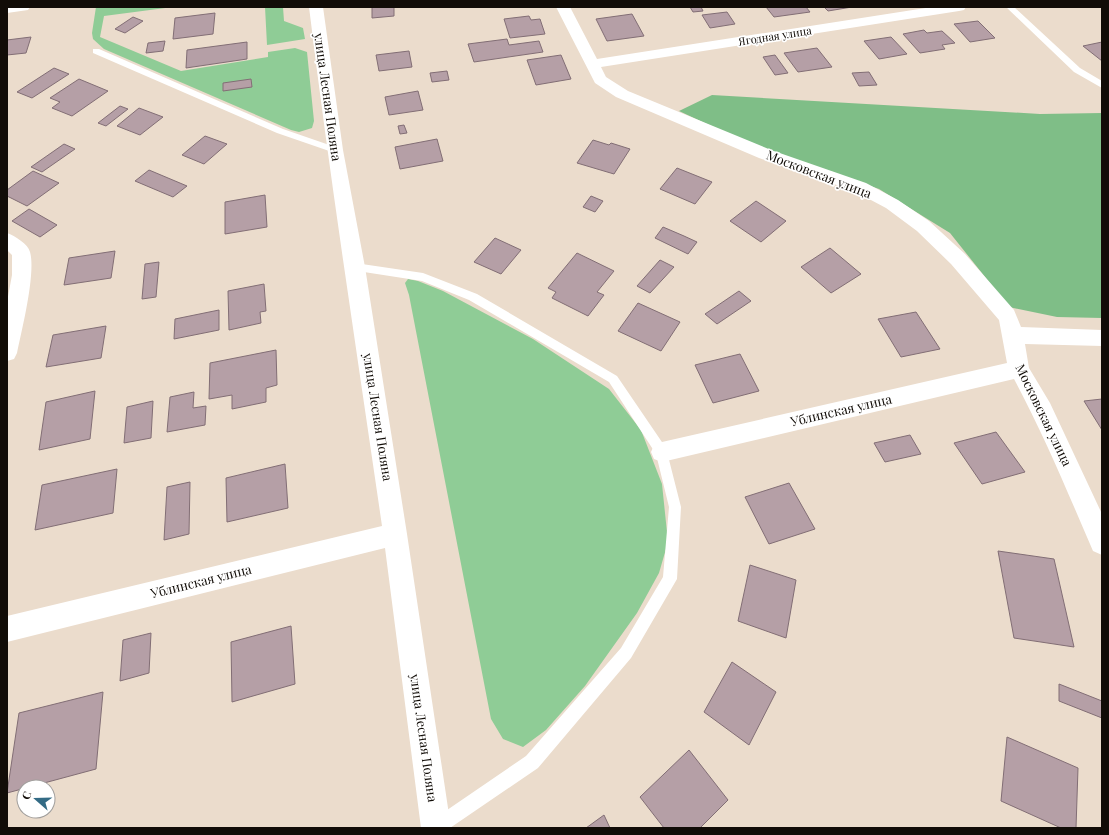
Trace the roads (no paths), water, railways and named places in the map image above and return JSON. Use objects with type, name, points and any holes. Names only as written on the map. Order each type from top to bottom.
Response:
[{"type":"street","points":[[7,9],[23,7]]},
{"type":"street","name":"улица Лесная Поляна","points":[[316,7],[335,150],[355,267],[395,534],[436,828]]},
{"type":"street","name":"Московская улица","points":[[563,7],[600,80],[622,94],[765,154],[860,187],[892,204],[923,226],[958,259],[1007,316],[1013,335],[1019,369],[1042,410],[1079,488],[1102,543]]},
{"type":"street","name":"Ягодная улица","points":[[592,64],[959,7]]},
{"type":"street","points":[[7,240],[21,252],[22,275],[7,353]]},
{"type":"street","points":[[1013,335],[1102,338]]},
{"type":"street","name":"Ублинская улица","points":[[662,452],[1019,369]]},
{"type":"street","name":"Ублинская улица","points":[[7,629],[395,534]]},
{"type":"lane","points":[[1010,7],[1077,70],[1102,85]]},
{"type":"lane","points":[[96,50],[280,131],[335,150]]},
{"type":"lane","points":[[355,267],[423,277],[466,294],[612,379],[662,452],[675,507],[670,579],[626,653],[532,762],[436,828]]}]
